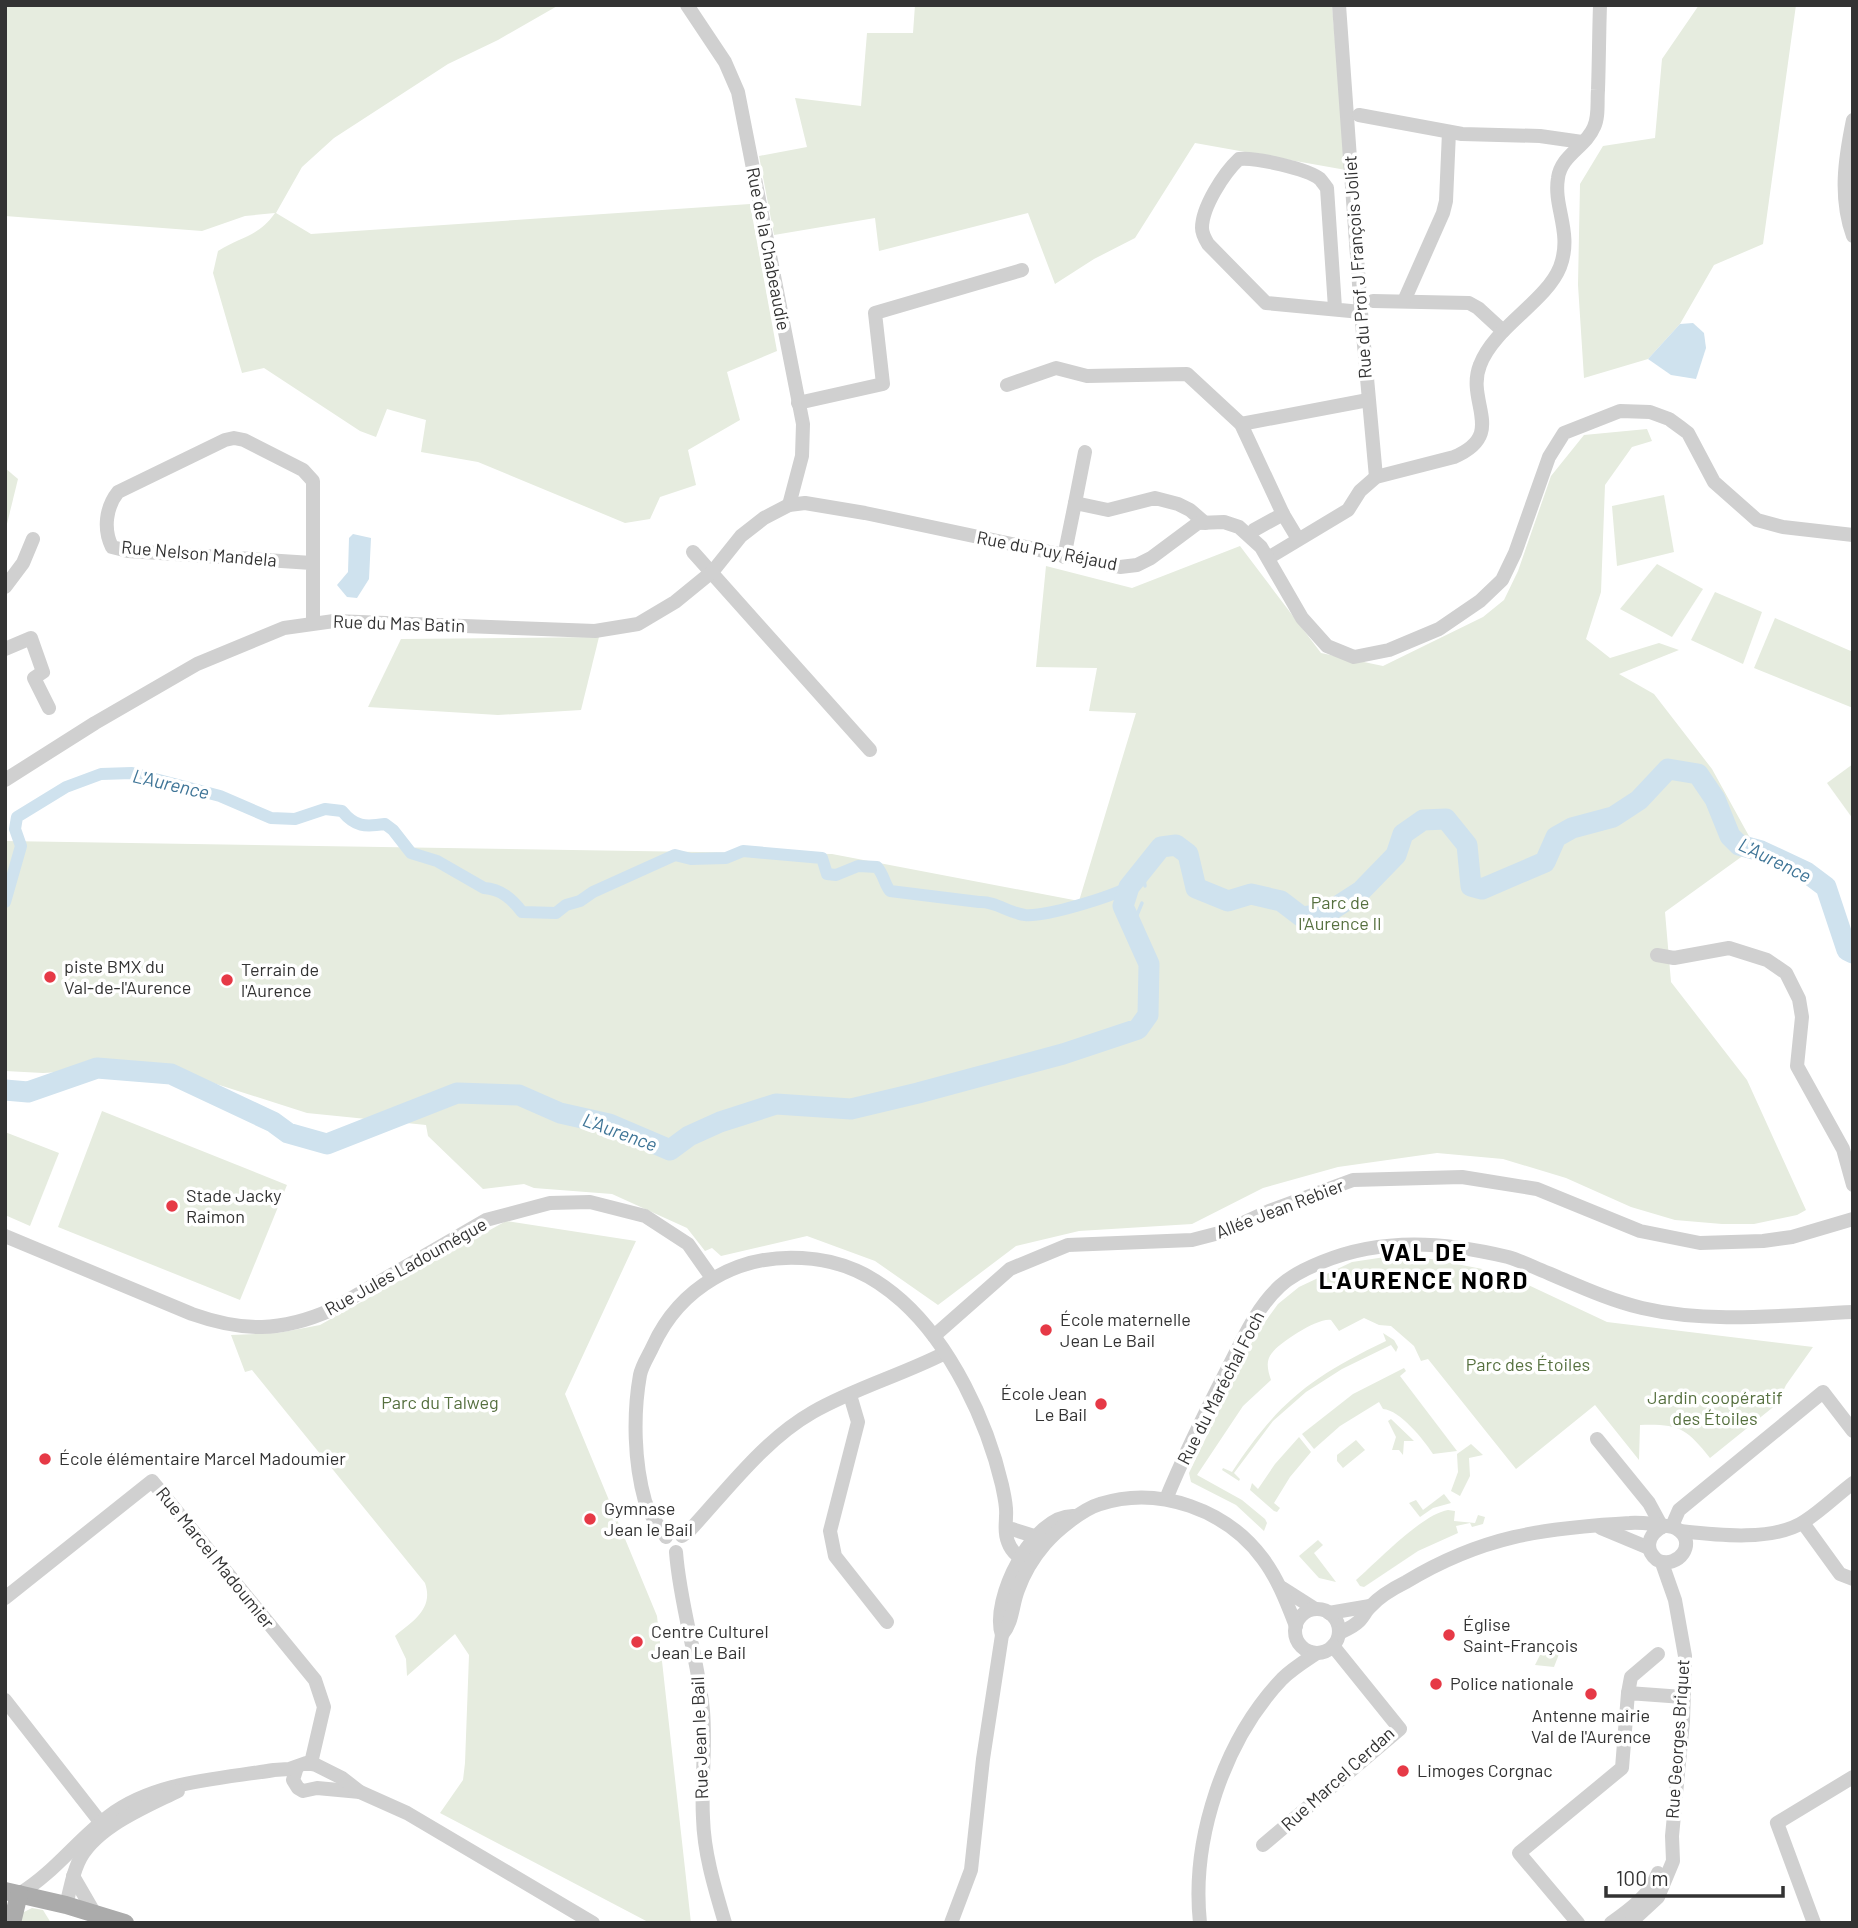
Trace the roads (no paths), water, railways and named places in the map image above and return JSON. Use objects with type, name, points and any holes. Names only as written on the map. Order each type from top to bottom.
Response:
[{"type":"main road","points":[[12,1921],[12,1893],[64,1914],[95,1914],[125,1923]]},
{"type":"street","name":"Rue de la Chabeaudie","points":[[687,5],[725,62],[738,92],[803,424],[802,456],[789,505]]},
{"type":"street","name":"Rue du Prof J François Joliet","points":[[1241,424],[1368,400],[1339,5]]},
{"type":"street","points":[[1268,558],[1348,510],[1360,491],[1376,477],[1454,457],[1475,444],[1481,436],[1483,426],[1478,370],[1489,348],[1552,281],[1560,267],[1564,228],[1558,178],[1564,162],[1595,126],[1600,5]]},
{"type":"street","points":[[1359,116],[1449,132],[1540,136],[1582,142]]},
{"type":"street","points":[[1853,120],[1845,160],[1844,190],[1846,217],[1853,236]]},
{"type":"street","points":[[1404,301],[1443,213],[1446,201],[1449,132]]},
{"type":"street","points":[[1335,309],[1326,188],[1321,180],[1261,160],[1239,159],[1225,174],[1203,215],[1202,232],[1208,244],[1266,303],[1361,312]]},
{"type":"street","points":[[798,402],[883,384],[875,313],[1022,270]]},
{"type":"street","points":[[1373,301],[1469,303],[1478,307],[1503,331]]},
{"type":"street","points":[[1007,386],[1056,368],[1087,376],[1187,374],[1241,424],[1283,514],[1298,539]]},
{"type":"street","points":[[1368,400],[1376,477]]},
{"type":"street","points":[[1075,503],[1108,510],[1155,498],[1178,504],[1205,523],[1224,522],[1239,527],[1250,535],[1268,558],[1302,618],[1327,646],[1354,657],[1389,650],[1439,629],[1480,601],[1502,580],[1515,553],[1549,457],[1564,433],[1620,411],[1650,412],[1669,419],[1688,433],[1714,482],[1757,520],[1783,527],[1853,535]]},
{"type":"street","name":"Rue Nelson Mandela","points":[[312,563],[128,551],[112,547],[107,537],[108,503],[118,492],[234,438],[244,440],[303,470],[313,481],[313,622]]},
{"type":"street","points":[[1064,556],[1085,452]]},
{"type":"street","name":"Rue du Puy Réjaud","points":[[789,505],[805,503],[865,513],[1120,568],[1137,565],[1151,558],[1198,523],[1205,523]]},
{"type":"street","name":"Rue du Mas Batin","points":[[5,780],[95,723],[197,664],[284,628],[334,621],[595,631],[638,624],[675,602],[713,571],[741,536],[764,518],[789,505]]},
{"type":"street","points":[[1250,535],[1283,514]]},
{"type":"street","points":[[5,587],[23,563],[33,539]]},
{"type":"street","points":[[694,552],[870,750]]},
{"type":"street","points":[[5,649],[31,638],[43,672],[34,678],[49,708]]},
{"type":"street","points":[[1657,955],[1674,958],[1729,948],[1767,960],[1786,973],[1799,999],[1802,1017],[1797,1066],[1843,1149],[1853,1185]]},
{"type":"street","name":"Allée Jean Rebier","points":[[934,1336],[1010,1269],[1068,1245],[1192,1240],[1223,1232],[1269,1211],[1353,1180],[1462,1177],[1537,1189],[1640,1231],[1700,1243],[1793,1237],[1853,1220]]},
{"type":"street","name":"Rue Jules Ladoumégue","points":[[5,1236],[192,1314],[220,1324],[252,1329],[289,1325],[331,1310],[486,1220],[550,1203],[590,1202],[645,1216],[688,1244],[712,1278]]},
{"type":"street","name":"Rue du Maréchal Foch","points":[[1166,1499],[1192,1439],[1241,1343],[1267,1300],[1282,1284],[1302,1270],[1336,1256],[1405,1244],[1445,1245],[1511,1258],[1607,1298],[1675,1314],[1727,1317],[1853,1312]]},
{"type":"street","points":[[682,1536],[684,1546],[676,1552],[666,1548],[666,1538],[645,1503],[637,1454],[637,1403],[641,1372],[663,1324],[691,1294],[712,1278],[750,1262],[779,1256],[817,1259],[856,1268],[901,1300],[934,1336],[979,1413],[1003,1492],[1009,1522],[1004,1531],[1009,1545],[1027,1558]]},
{"type":"street","points":[[682,1536],[773,1442],[812,1413],[945,1353]]},
{"type":"street","points":[[1671,1528],[1679,1510],[1823,1392],[1853,1431]]},
{"type":"street","points":[[850,1395],[858,1422],[830,1531],[835,1556],[887,1622]]},
{"type":"street","points":[[1597,1438],[1648,1503],[1685,1539],[1682,1554]]},
{"type":"street","name":"Rue Marcel Madoumier","points":[[5,1598],[152,1481],[315,1680],[324,1707],[309,1766]]},
{"type":"street","points":[[1200,1923],[1199,1880],[1203,1841],[1214,1797],[1231,1756],[1252,1720],[1283,1678],[1358,1622],[1370,1606],[1405,1582],[1471,1549],[1514,1535],[1567,1527],[1634,1522],[1714,1535],[1763,1534],[1803,1523],[1853,1483]]},
{"type":"street","points":[[951,1923],[971,1870],[983,1759],[1002,1635],[999,1625],[1004,1590],[1027,1558],[1037,1536],[1067,1516],[1074,1516],[1101,1504],[1147,1497],[1166,1499],[1209,1513],[1239,1534],[1263,1559],[1282,1588],[1297,1633],[1306,1649],[1317,1653]]},
{"type":"street","points":[[1027,1558],[1070,1523],[1074,1516]]},
{"type":"street","points":[[1009,1522],[1037,1536]]},
{"type":"street","points":[[1803,1523],[1840,1574],[1853,1579]]},
{"type":"street","points":[[1596,1526],[1649,1548]]},
{"type":"street","points":[[1671,1528],[1654,1531],[1650,1539],[1649,1548],[1653,1557],[1662,1563],[1671,1563],[1714,1535]]},
{"type":"street","points":[[666,1538],[674,1533],[682,1536]]},
{"type":"street","name":"Rue Jean le Bail","points":[[676,1552],[678,1578],[693,1644],[703,1712],[703,1818],[708,1861],[725,1923]]},
{"type":"street","name":"Rue Georges Briquet","points":[[1675,1600],[1682,1554]]},
{"type":"street","name":"Rue Georges Briquet","points":[[1630,1923],[1658,1897],[1673,1861],[1672,1836],[1685,1657],[1675,1600],[1662,1563]]},
{"type":"street","points":[[1282,1588],[1337,1622],[1336,1639]]},
{"type":"street","points":[[1283,1678],[1303,1614],[1370,1606]]},
{"type":"street","name":"Rue Marcel Cerdan","points":[[1263,1845],[1400,1729],[1336,1639]]},
{"type":"street","points":[[1578,1923],[1519,1853],[1622,1768],[1631,1677],[1658,1654]]},
{"type":"street","points":[[1628,1693],[1683,1697]]},
{"type":"street","points":[[5,1700],[100,1829]]},
{"type":"street","points":[[295,1784],[293,1775],[309,1766]]},
{"type":"street","points":[[244,1775],[295,1784],[303,1791],[309,1792],[317,1788],[322,1781],[309,1766]]},
{"type":"street","points":[[12,1893],[41,1881],[117,1811],[148,1794],[176,1785],[309,1766],[342,1778],[360,1792],[407,1813],[593,1923]]},
{"type":"street","points":[[1814,1923],[1777,1823],[1853,1777]]},
{"type":"street","points":[[317,1788],[360,1792]]},
{"type":"street","points":[[64,1914],[78,1862],[100,1829]]},
{"type":"street","name":"Rue Georges Briquet","points":[[1611,1923],[1636,1906],[1653,1885],[1672,1836]]},
{"type":"street","points":[[73,1876],[95,1914]]},
{"type":"water","points":[[1693,323],[1704,333],[1706,348],[1696,379],[1671,375],[1648,359],[1680,324]]},
{"type":"water","points":[[353,534],[371,538],[369,579],[357,598],[347,597],[337,585],[348,572],[349,538]]},
{"type":"waterway","name":"L'Aurence","points":[[5,1090],[28,1092],[97,1068],[171,1074],[273,1122],[288,1133],[327,1144],[457,1093],[519,1095],[560,1113],[609,1124],[670,1150],[689,1136],[720,1122],[776,1104],[851,1109],[1063,1054],[1138,1029],[1148,1015],[1149,964],[1123,906],[1129,887],[1161,847],[1176,845],[1188,854],[1196,888],[1228,901],[1251,894],[1281,901],[1302,917],[1327,913],[1361,891],[1396,855],[1403,834],[1423,820],[1446,819],[1467,845],[1471,886],[1482,889],[1545,862],[1556,837],[1572,828],[1613,817],[1639,800],[1668,769],[1698,774],[1715,799],[1730,836],[1739,845],[1761,851],[1806,872],[1826,887],[1847,950],[1853,953]]},
{"type":"waterway","name":"L'Aurence","points":[[5,902],[21,846],[15,829],[17,817],[66,787],[101,774],[132,773],[220,796],[271,818],[295,819],[325,809],[342,811],[361,825],[385,824],[411,853],[437,861],[484,888],[501,893],[522,912],[556,913],[566,905],[580,901],[593,892],[675,855],[691,859],[726,858],[743,851],[822,858],[827,874],[836,875],[858,866],[877,867],[890,891],[985,902],[1025,915],[1078,906],[1129,887]]},
{"type":"waterway","points":[[1143,873],[1145,886]]},
{"type":"waterway","points":[[1132,927],[1142,903]]},
{"type":"place","name":"piste BMX du Val-de-l'Aurence","points":[[50,977]]},
{"type":"place","name":"Terrain de l'Aurence","points":[[227,980]]},
{"type":"place","name":"Stade Jacky Raimon","points":[[172,1206]]},
{"type":"place","name":"École maternelle Jean Le Bail","points":[[1046,1330]]},
{"type":"place","name":"École Jean Le Bail","points":[[1101,1404]]},
{"type":"place","name":"École élémentaire Marcel Madoumier","points":[[45,1459]]},
{"type":"place","name":"Gymnase Jean le Bail","points":[[590,1519]]},
{"type":"place","name":"Église Saint-François","points":[[1449,1635]]},
{"type":"place","name":"Centre Culturel Jean Le Bail","points":[[637,1642]]},
{"type":"place","name":"Police nationale","points":[[1436,1684]]},
{"type":"place","name":"Antenne mairie Val de l'Aurence","points":[[1591,1694]]},
{"type":"place","name":"Limoges Corgnac","points":[[1403,1771]]},
{"type":"district","name":"VAL DE L'AURENCE NORD","points":[[1424,1267]]},
{"type":"park label","name":"Parc de l'Aurence II","points":[[1340,913]]},
{"type":"park label","name":"Parc des Étoiles","points":[[1528,1365]]},
{"type":"park label","name":"Parc du Talweg","points":[[440,1403]]},
{"type":"park label","name":"Jardin coopératif des Étoiles","points":[[1715,1408]]}]
